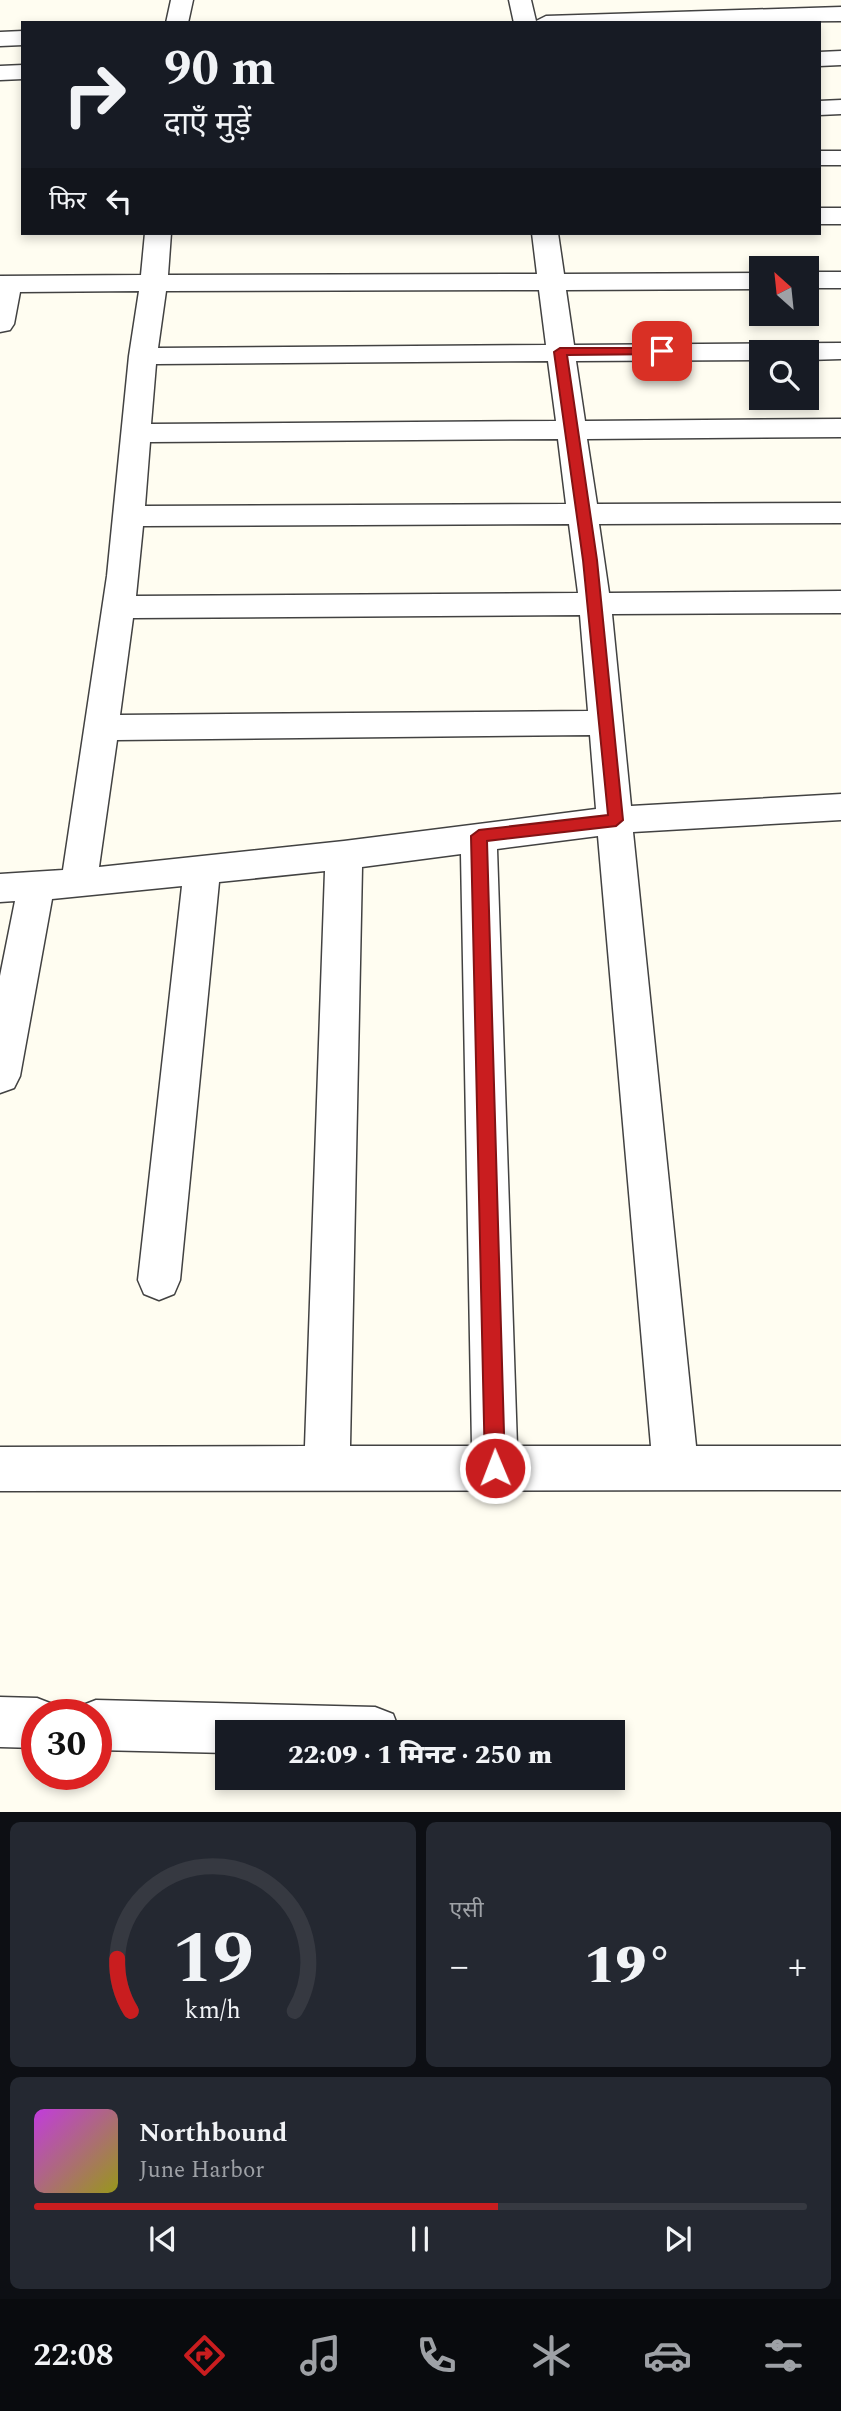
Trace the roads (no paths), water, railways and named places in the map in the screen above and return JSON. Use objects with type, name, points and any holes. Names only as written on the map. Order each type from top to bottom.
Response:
[{"type":"street","points":[[177,21],[182,0]]},
{"type":"street","points":[[520,0],[525,21]]},
{"type":"street","points":[[612,21],[841,14]]},
{"type":"street","points":[[0,39],[21,38]]},
{"type":"street","points":[[821,59],[841,58]]},
{"type":"street","points":[[0,73],[21,72]]},
{"type":"street","points":[[821,108],[841,107]]},
{"type":"street","points":[[821,158],[841,158]]},
{"type":"street","points":[[821,216],[841,216]]},
{"type":"street","points":[[79,883],[118,607],[158,235]]},
{"type":"street","points":[[545,235],[595,605],[652,1235],[676,1468]]},
{"type":"street","points":[[819,280],[841,280]]},
{"type":"street","points":[[0,324],[5,283],[749,281]]},
{"type":"street","points":[[143,356],[841,351]]},
{"type":"street","points":[[136,433],[841,428]]},
{"type":"street","points":[[128,516],[841,513]]},
{"type":"street","points":[[118,607],[841,602]]},
{"type":"street","points":[[100,729],[607,723]]},
{"type":"street","points":[[0,1076],[18,887],[344,855],[616,820],[841,807]]},
{"type":"street","points":[[479,836],[495,1468]]},
{"type":"street","points":[[327,1469],[344,855]]},
{"type":"street","points":[[159,1280],[202,869]]},
{"type":"street","points":[[2,1480],[327,1469],[841,1468]]},
{"type":"street","points":[[0,1722],[21,1723]]},
{"type":"street","points":[[112,1724],[215,1727]]}]
